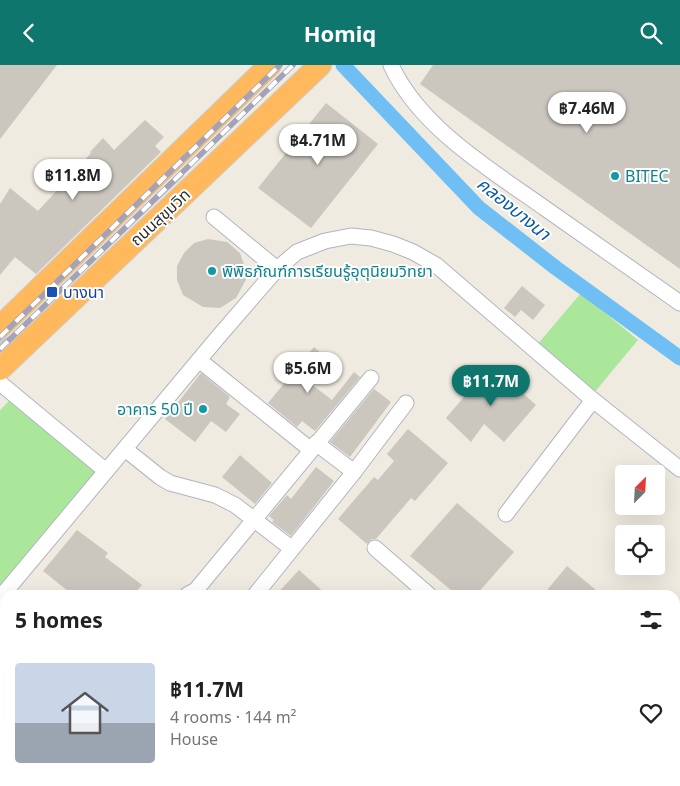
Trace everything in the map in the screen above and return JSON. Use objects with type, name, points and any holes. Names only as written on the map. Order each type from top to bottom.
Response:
[{"type":"highway","name":"ถนนสุขุมวิท","points":[[0,327],[270,65]]},
{"type":"highway","name":"ถนนสุขุมวิท","points":[[0,369],[320,65]]},
{"type":"street","points":[[391,65],[403,88],[430,119],[467,154],[680,303]]},
{"type":"street","points":[[214,217],[277,269]]},
{"type":"street","points":[[6,590],[277,269],[297,252],[325,241],[352,236],[371,238],[406,249],[436,265],[593,400],[680,469]]},
{"type":"street","points":[[199,360],[314,446],[354,473]]},
{"type":"street","points":[[196,590],[371,378]]},
{"type":"street","points":[[0,383],[106,471]]},
{"type":"street","points":[[506,514],[593,400]]},
{"type":"street","points":[[258,590],[291,548],[313,525],[406,403]]},
{"type":"street","points":[[125,449],[170,483],[215,495],[235,505],[291,548]]},
{"type":"street","points":[[375,548],[423,590]]},
{"type":"green space","points":[[581,293],[638,340],[593,394],[537,345]]},
{"type":"green space","points":[[10,400],[96,472],[0,588],[0,410]]},
{"type":"building","points":[[0,65],[57,65],[0,139]]},
{"type":"building","name":"BITEC","points":[[433,65],[680,65],[680,269],[420,84]]},
{"type":"building","points":[[326,103],[378,144],[311,228],[258,188]]},
{"type":"building","points":[[145,120],[164,137],[155,146],[161,152],[36,274],[15,257],[0,275],[0,204],[10,188],[38,211],[103,138],[114,150]]},
{"type":"building","points":[[180,171],[184,176],[0,351],[0,340],[9,336]]},
{"type":"building","name":"พิพิธภัณฑ์การเรียนรู้อุตุนิยมวิทยา","points":[[208,239],[227,242],[240,253],[248,276],[236,298],[220,308],[203,307],[183,295],[177,280],[177,266],[184,253],[194,243]]},
{"type":"building","points":[[522,286],[545,305],[533,320],[521,310],[515,317],[504,308]]},
{"type":"building","points":[[314,347],[330,361],[311,384],[332,400],[354,372],[360,377],[315,431],[302,421],[297,427],[268,403]]},
{"type":"building","points":[[491,365],[536,405],[504,442],[484,424],[471,442],[446,418]]},
{"type":"building","name":"อาคาร 50 ปี","points":[[201,373],[230,397],[226,404],[240,414],[226,432],[211,421],[195,442],[165,419]]},
{"type":"building","points":[[374,389],[391,402],[350,457],[330,442]]},
{"type":"building","points":[[408,429],[448,463],[415,501],[411,498],[376,539],[372,539],[367,544],[338,519],[374,477],[378,480],[394,461],[387,454]]},
{"type":"building","points":[[240,455],[272,483],[255,504],[222,477]]},
{"type":"building","points":[[316,467],[334,481],[291,536],[272,522],[274,520],[269,516],[287,495],[291,499]]},
{"type":"building","points":[[457,503],[514,552],[480,590],[451,590],[410,556]]},
{"type":"building","points":[[77,530],[108,553],[105,557],[142,585],[138,590],[67,590],[43,571]]},
{"type":"building","points":[[567,566],[596,590],[547,590]]},
{"type":"building","points":[[299,570],[321,590],[281,590]]},
{"type":"waterway","name":"คลองบางนา","points":[[343,65],[479,208],[556,268],[680,358]]},
{"type":"railway","points":[[0,337],[280,65]]},
{"type":"railway","points":[[0,349],[293,65]]},
{"type":"place","name":"BITEC","points":[[615,176]]},
{"type":"place","name":"พิพิธภัณฑ์การเรียนรู้อุตุนิยมวิทยา","points":[[212,271]]},
{"type":"place","name":"บางนา","points":[[52,292]]},
{"type":"place","name":"อาคาร 50 ปี","points":[[203,409]]}]
